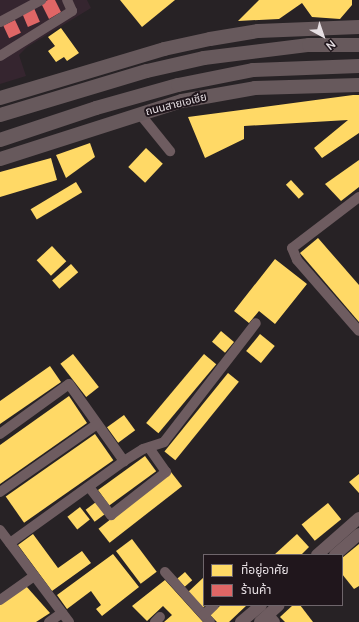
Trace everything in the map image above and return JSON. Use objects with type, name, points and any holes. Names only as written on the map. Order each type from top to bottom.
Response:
[{"type":"highway","points":[[0,98],[164,49],[210,39],[258,31],[359,27]]},
{"type":"highway","points":[[0,115],[146,71],[204,58],[301,46],[359,45]]},
{"type":"highway","name":"ถนนสายเอเชีย","points":[[0,140],[96,108],[178,85],[253,70],[359,66]]},
{"type":"highway","name":"ถนนสายเอเชีย","points":[[0,159],[182,100],[255,88],[359,85]]},
{"type":"main road","points":[[318,554],[359,518]]},
{"type":"main road","points":[[336,554],[359,534]]},
{"type":"main road","points":[[241,622],[260,606]]},
{"type":"main road","points":[[268,620],[278,606]]},
{"type":"street","points":[[0,22],[42,0]]},
{"type":"street","points":[[0,56],[72,11],[67,0]]},
{"type":"street","points":[[140,114],[170,151]]},
{"type":"street","points":[[359,197],[292,248],[292,254],[359,331]]},
{"type":"street","points":[[10,543],[124,461],[164,442],[256,324]]},
{"type":"street","points":[[0,434],[68,384],[124,461]]},
{"type":"street","points":[[0,492],[97,424]]},
{"type":"street","points":[[89,487],[111,515],[166,472],[149,448]]},
{"type":"street","points":[[0,530],[69,622]]},
{"type":"street","points":[[165,572],[207,619],[214,606]]},
{"type":"street","points":[[0,600],[34,576]]},
{"type":"street","points":[[49,622],[62,613]]},
{"type":"shaded area","points":[[0,0],[87,0],[91,8],[27,47],[19,55],[26,76],[0,84]]},
{"type":"building: ที่อยู่อาศัย","points":[[120,0],[175,0],[142,27]]},
{"type":"building: ที่อยู่อาศัย","points":[[259,0],[352,0],[352,5],[340,19],[312,17],[302,3],[279,19],[238,21]]},
{"type":"building: ที่อยู่อาศัย","points":[[61,28],[79,53],[67,61],[64,57],[56,62],[48,51],[55,46],[48,37]]},
{"type":"building: ที่อยู่อาศัย","points":[[359,95],[359,133],[322,158],[314,148],[348,120],[244,126],[244,139],[205,158],[188,117]]},
{"type":"building: ที่อยู่อาศัย","points":[[90,143],[95,157],[66,178],[56,155]]},
{"type":"building: ที่อยู่อาศัย","points":[[146,148],[163,164],[145,183],[128,167]]},
{"type":"building: ที่อยู่อาศัย","points":[[51,158],[57,180],[0,197],[0,172]]},
{"type":"building: ที่อยู่อาศัย","points":[[359,160],[359,187],[341,201],[325,184]]},
{"type":"building: ที่อยู่อาศัย","points":[[291,180],[304,194],[299,199],[286,185]]},
{"type":"building: ที่อยู่อาศัย","points":[[76,182],[82,192],[37,220],[31,209]]},
{"type":"building: ที่อยู่อาศัย","points":[[318,238],[359,285],[359,322],[300,253]]},
{"type":"building: ที่อยู่อาศัย","points":[[52,246],[66,261],[51,276],[37,260]]},
{"type":"building: ที่อยู่อาศัย","points":[[275,259],[307,284],[275,324],[259,311],[249,323],[234,311]]},
{"type":"building: ที่อยู่อาศัย","points":[[71,264],[78,272],[59,289],[52,280]]},
{"type":"building: ที่อยู่อาศัย","points":[[221,331],[234,342],[225,353],[212,342]]},
{"type":"building: ที่อยู่อาศัย","points":[[260,334],[275,346],[261,363],[246,351]]},
{"type":"building: ที่อยู่อาศัย","points":[[73,354],[99,387],[86,397],[60,364]]},
{"type":"building: ที่อยู่อาศัย","points":[[204,354],[216,364],[158,433],[146,423]]},
{"type":"building: ที่อยู่อาศัย","points":[[50,366],[61,382],[0,424],[0,401]]},
{"type":"building: ที่อยู่อาศัย","points":[[228,373],[239,382],[175,460],[164,451]]},
{"type":"building: ที่อยู่อาศัย","points":[[69,396],[87,423],[0,484],[0,445]]},
{"type":"building: ที่อยู่อาศัย","points":[[124,415],[135,430],[118,443],[107,427]]},
{"type":"building: ที่อยู่อาศัย","points":[[95,434],[113,460],[24,523],[6,497]]},
{"type":"building: ที่อยู่อาศัย","points":[[145,456],[156,471],[109,505],[98,490]]},
{"type":"building: ที่อยู่อาศัย","points":[[171,472],[182,486],[110,543],[99,529]]},
{"type":"building: ที่อยู่อาศัย","points":[[359,474],[359,493],[349,482]]},
{"type":"building: ที่อยู่อาศัย","points":[[96,502],[105,514],[95,522],[86,510]]},
{"type":"building: ที่อยู่อาศัย","points":[[328,503],[341,519],[315,541],[302,524]]},
{"type":"building: ที่อยู่อาศัย","points":[[80,507],[90,520],[77,529],[67,517]]},
{"type":"building: ที่อยู่อาศัย","points":[[33,534],[58,568],[82,551],[91,563],[52,591],[18,545]]},
{"type":"building: ที่อยู่อาศัย","points":[[297,534],[309,547],[302,554],[275,554]]},
{"type":"building: ที่อยู่อาศัย","points":[[132,539],[157,572],[141,584],[116,551]]},
{"type":"building: ที่อยู่อาศัย","points":[[359,544],[359,586],[354,589],[343,575],[343,557]]},
{"type":"building: ที่อยู่อาศัย","points":[[113,554],[139,587],[102,616],[96,609],[101,605],[91,591],[67,609],[57,595]]},
{"type":"building: ที่อยู่อาศัย","points":[[185,572],[192,580],[185,587],[177,579]]},
{"type":"building: ที่อยู่อาศัย","points":[[203,578],[203,606],[205,606],[201,609],[187,593]]},
{"type":"building: ที่อยู่อาศัย","points":[[165,580],[203,622],[164,622],[172,615],[163,606],[147,621],[132,606]]},
{"type":"building: ที่อยู่อาศัย","points":[[26,586],[50,613],[36,622],[0,622],[0,605]]},
{"type":"building: ที่อยู่อาศัย","points":[[220,606],[246,606],[229,622],[217,622],[210,615]]},
{"type":"building: ที่อยู่อาศัย","points":[[292,606],[301,606],[313,622],[285,622],[280,617]]},
{"type":"building: ร้านค้า","points":[[48,0],[55,0],[61,12],[49,19],[41,3]]},
{"type":"building: ร้านค้า","points":[[34,8],[40,22],[28,27],[22,13]]},
{"type":"building: ร้านค้า","points":[[15,20],[21,33],[9,38],[3,25]]}]
